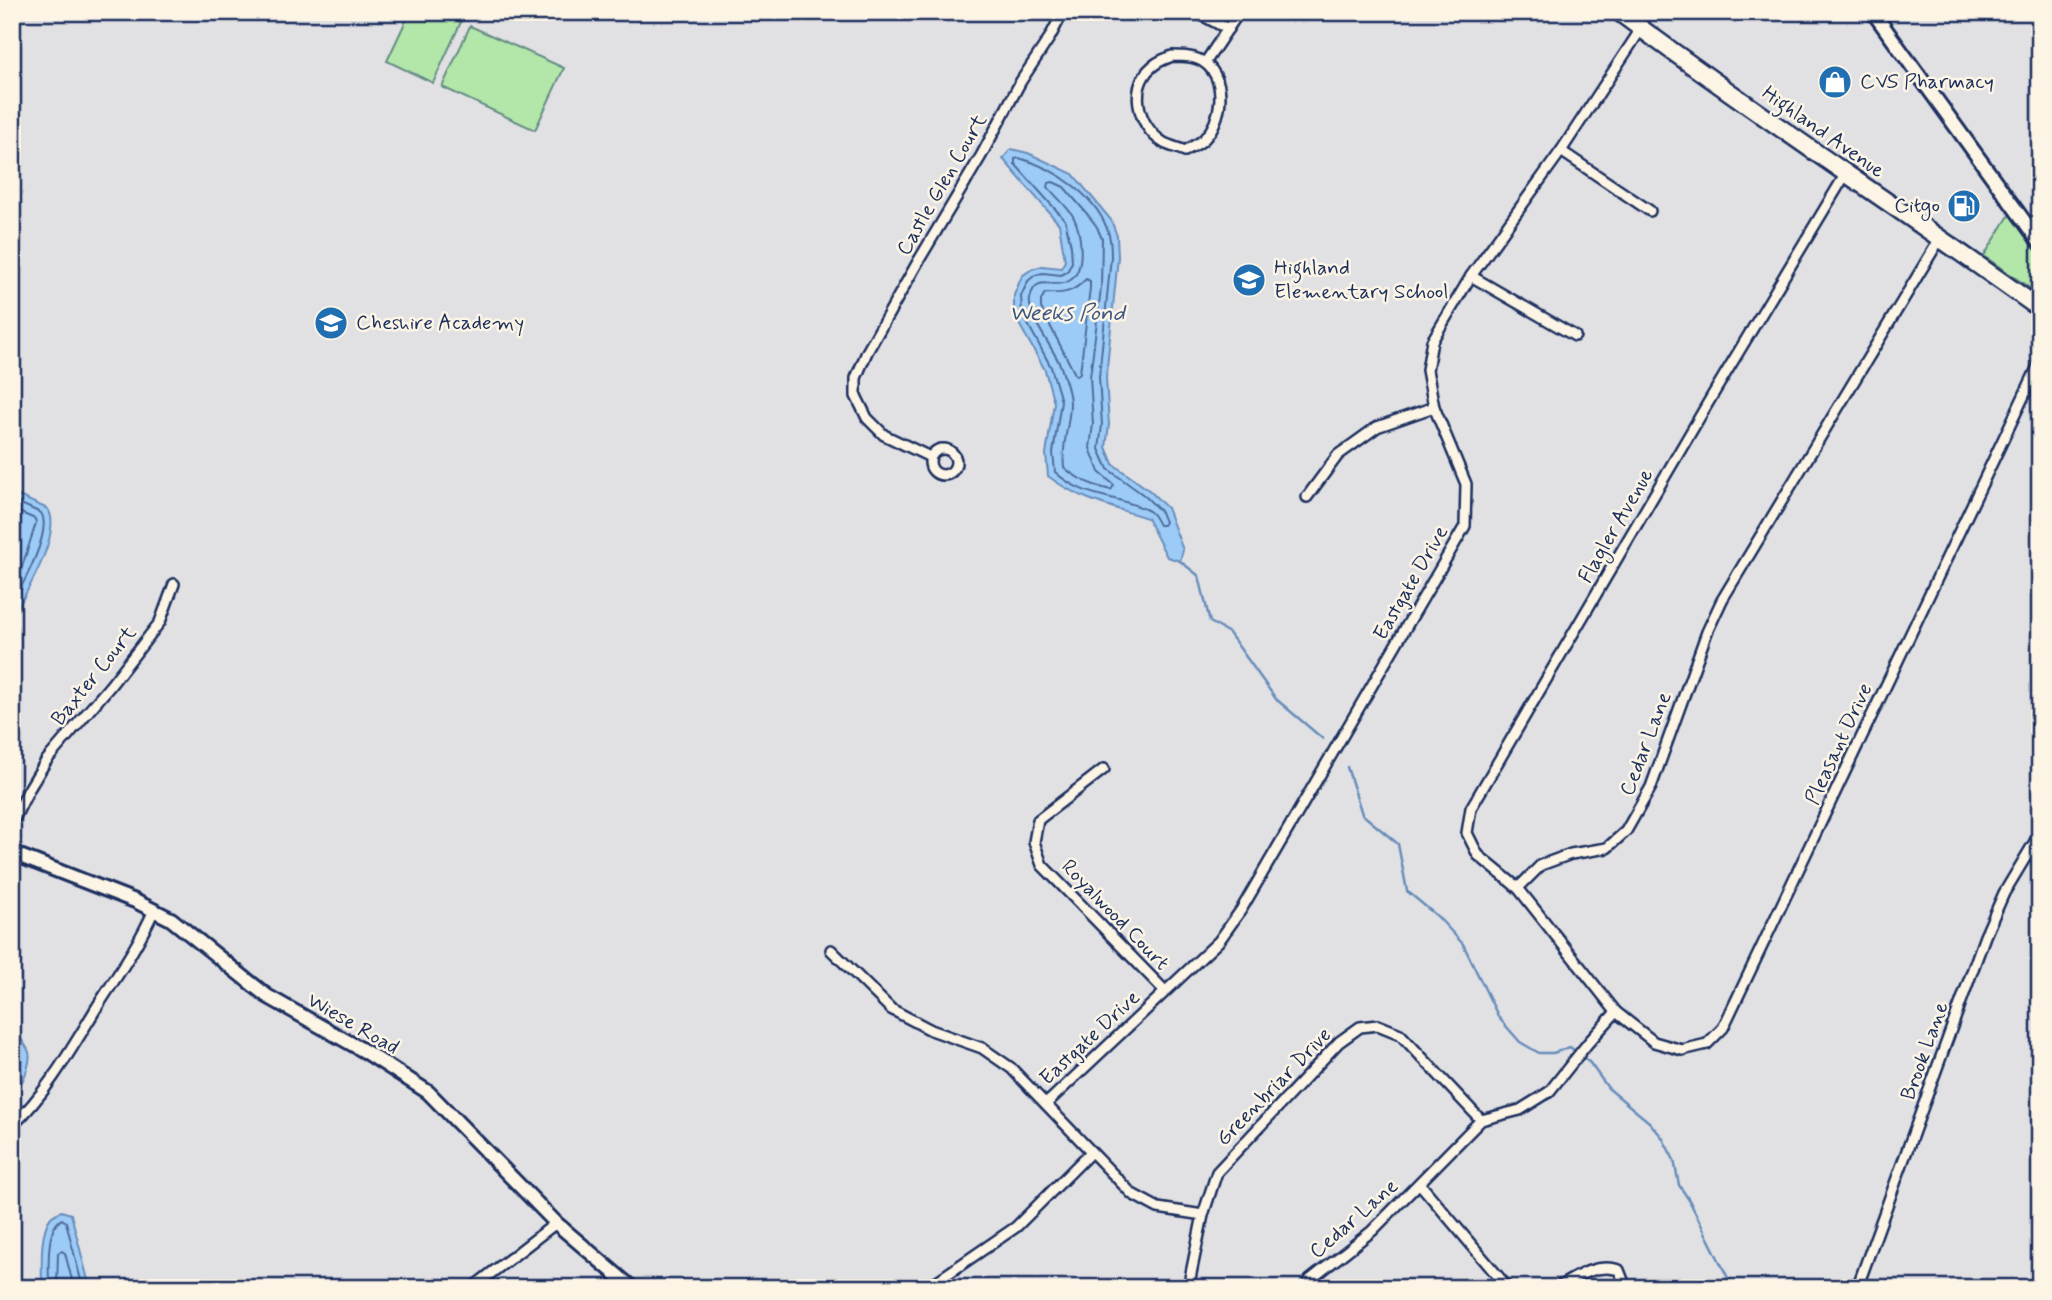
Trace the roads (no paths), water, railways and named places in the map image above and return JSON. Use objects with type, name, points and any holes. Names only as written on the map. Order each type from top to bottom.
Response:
[{"type":"highway","name":"Highland Avenue","points":[[1619,12],[2040,309]]},
{"type":"street","name":"Castle Glen Court","points":[[930,457],[884,435],[867,418],[856,396],[856,378],[867,352],[1062,12]]},
{"type":"street","points":[[1196,12],[1228,29]]},
{"type":"street","points":[[1205,63],[1239,12]]},
{"type":"street","points":[[1873,12],[2040,243]]},
{"type":"street","name":"Eastgate Drive","points":[[1046,1104],[1219,941],[1241,909],[1465,526],[1466,484],[1434,407],[1427,370],[1432,341],[1471,276],[1561,151],[1641,29]]},
{"type":"street","points":[[1172,56],[1189,56],[1205,63],[1215,76],[1220,108],[1214,126],[1202,141],[1185,151],[1162,142],[1144,123],[1139,110],[1138,90],[1145,75],[1157,63],[1172,56]]},
{"type":"street","points":[[1561,151],[1650,211]]},
{"type":"street","name":"Flagler Avenue","points":[[1518,887],[1478,855],[1467,834],[1471,808],[1845,174]]},
{"type":"street","name":"Cedar Lane","points":[[1518,887],[1541,865],[1571,854],[1607,848],[1626,831],[1651,787],[1707,632],[1722,600],[1941,237]]},
{"type":"street","points":[[1471,276],[1575,337]]},
{"type":"street","name":"Pleasant Drive","points":[[1616,1012],[1654,1042],[1682,1050],[1707,1044],[1723,1028],[2040,362]]},
{"type":"street","points":[[1307,497],[1338,455],[1377,427],[1434,407]]},
{"type":"street","name":"Baxter Court","points":[[12,823],[46,761],[116,679],[160,622],[174,584]]},
{"type":"street","name":"Royalwood Court","points":[[1104,769],[1038,820],[1034,842],[1042,865],[1165,991]]},
{"type":"street","name":"Brook Lane","points":[[1857,1288],[1985,936],[2004,893],[2040,833]]},
{"type":"street","name":"Wiese Road","points":[[12,853],[154,909],[171,919],[267,996],[366,1052],[428,1092],[556,1223],[632,1288]]},
{"type":"street","points":[[1481,1120],[1520,1110],[1549,1092],[1616,1012],[1518,887]]},
{"type":"street","points":[[12,1126],[46,1087],[73,1046],[127,960],[154,909]]},
{"type":"street","points":[[831,950],[891,1009],[931,1030],[982,1048],[1011,1068],[1132,1194],[1158,1208],[1203,1215]]},
{"type":"street","name":"Greenbriar Drive","points":[[1188,1288],[1203,1215],[1217,1172],[1339,1042],[1360,1027],[1378,1025],[1400,1034],[1481,1120]]},
{"type":"street","name":"Cedar Lane","points":[[1307,1288],[1310,1280],[1372,1231],[1481,1120]]},
{"type":"street","points":[[927,1288],[1016,1227],[1091,1152]]},
{"type":"street","points":[[1420,1184],[1508,1288]]},
{"type":"street","points":[[472,1288],[556,1223]]},
{"type":"street","points":[[1557,1288],[1584,1273],[1605,1266],[1619,1270],[1624,1283],[1621,1288]]},
{"type":"water","name":"Weeks Pond","points":[[1011,149],[1028,153],[1073,174],[1111,220],[1117,236],[1118,257],[1106,378],[1109,425],[1106,447],[1113,464],[1150,491],[1167,508],[1183,550],[1180,561],[1167,557],[1147,518],[1071,491],[1048,476],[1046,454],[1054,403],[1045,370],[1014,315],[1014,295],[1022,276],[1032,269],[1042,266],[1061,268],[1065,261],[1059,224],[1003,159]]},
{"type":"water","points":[[12,493],[48,509],[51,533],[40,564],[12,618]]},
{"type":"water","points":[[12,1028],[26,1046],[30,1057],[25,1075],[12,1095]]},
{"type":"water","points":[[61,1211],[71,1214],[90,1288],[42,1288],[45,1231],[51,1217]]},
{"type":"waterway","points":[[1180,561],[1199,576],[1210,622],[1229,633],[1276,699],[1323,739]]},
{"type":"waterway","points":[[1347,767],[1362,814],[1398,844],[1407,891],[1437,916],[1463,944],[1499,1018],[1520,1042],[1539,1053],[1553,1053],[1570,1047],[1590,1063],[1608,1088],[1649,1122],[1662,1137],[1674,1160],[1679,1185],[1733,1288]]},
{"type":"place","name":"CVS Pharmacy","points":[[1835,82]]},
{"type":"place","name":"Citgo","points":[[1964,206]]},
{"type":"place","name":"Highland Elementary School","points":[[1249,280]]},
{"type":"place","name":"Cheshire Academy","points":[[331,323]]}]
